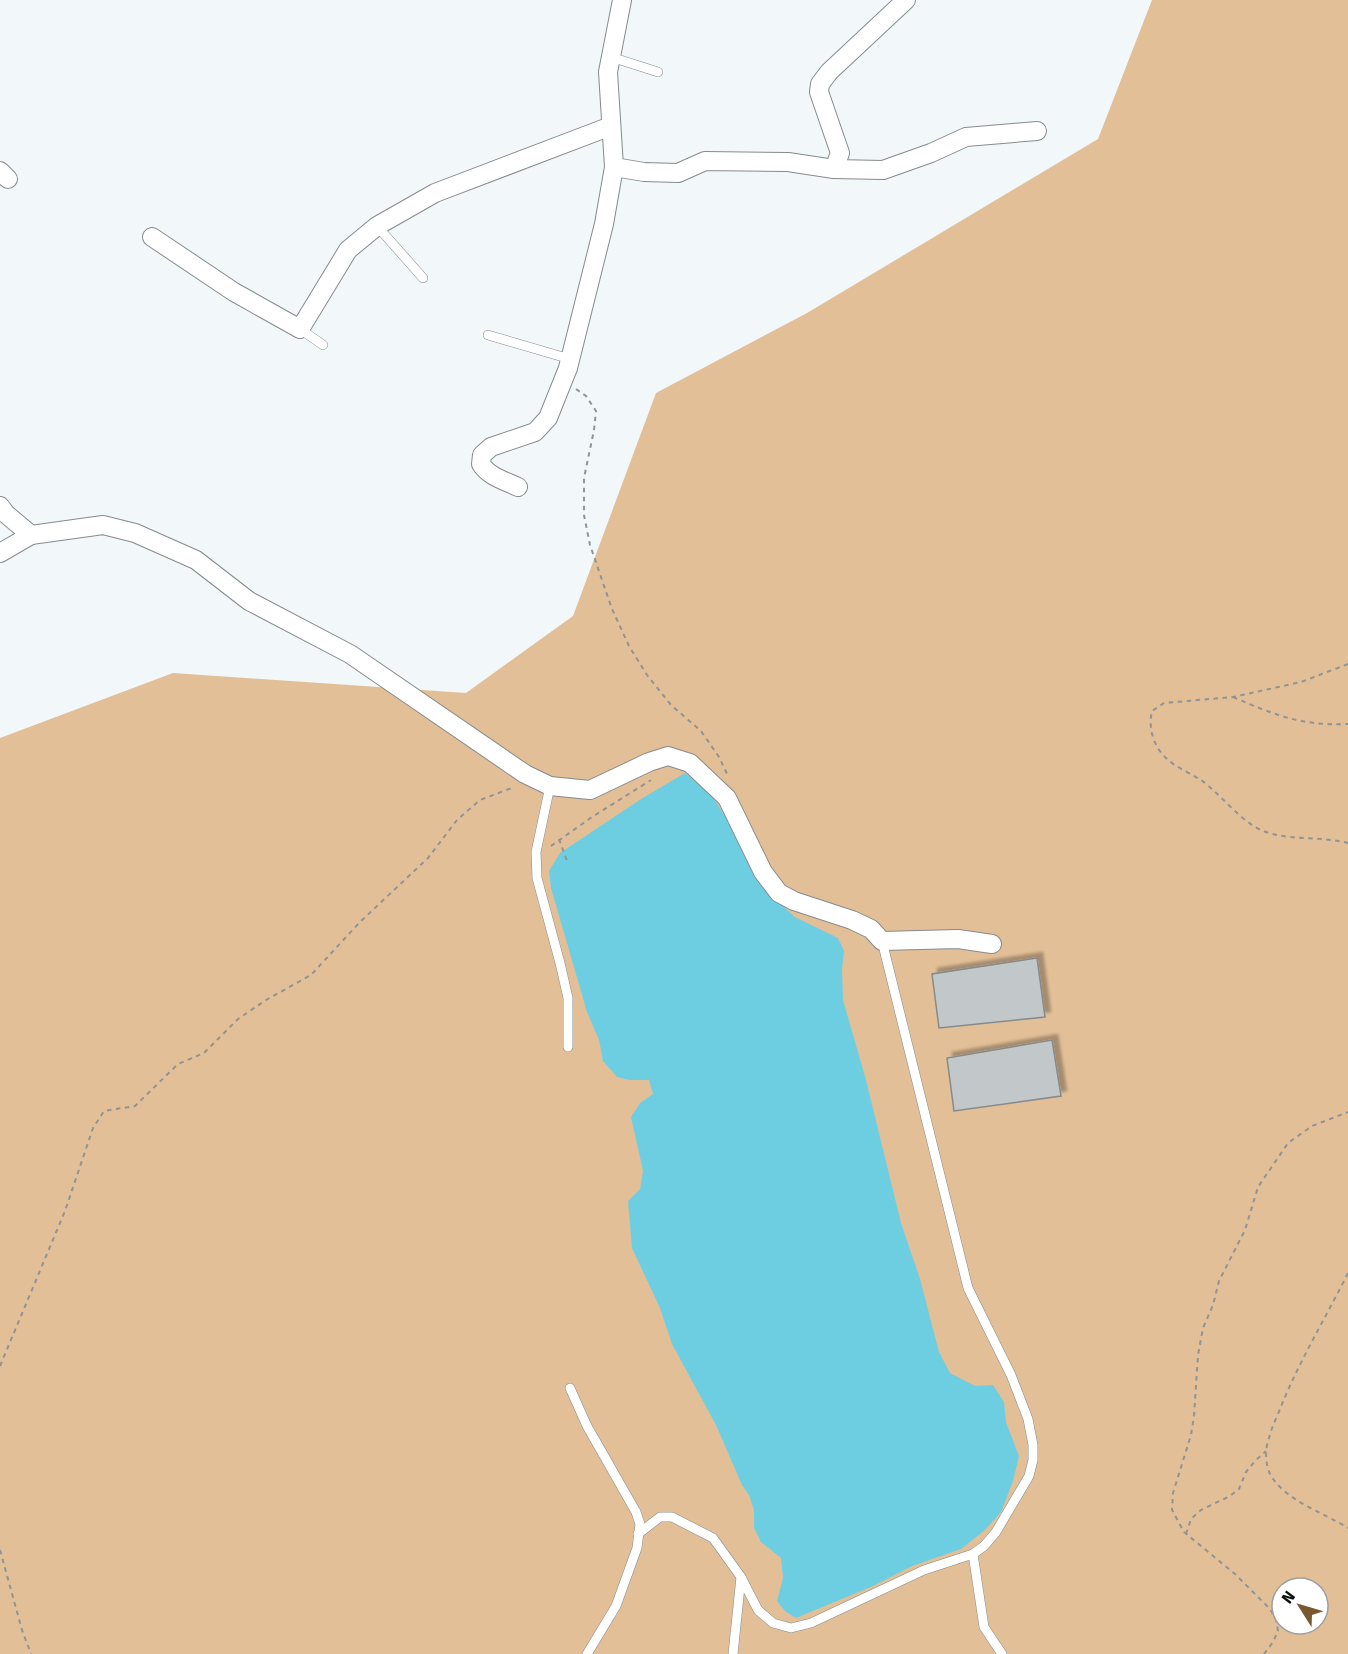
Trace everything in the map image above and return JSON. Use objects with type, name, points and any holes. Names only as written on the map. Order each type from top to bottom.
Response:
[{"type":"street","points":[[518,487],[484,469],[481,464],[482,454],[491,447],[535,432],[548,418],[564,379],[604,224],[614,167],[608,72],[622,0]]},
{"type":"street","points":[[834,169],[840,153],[819,92],[820,84],[829,72],[906,0]]},
{"type":"street","points":[[152,237],[234,292],[300,329],[348,250],[377,226],[435,193],[611,126]]},
{"type":"street","points":[[614,167],[644,172],[671,173],[691,169],[705,161],[788,162],[834,169],[883,170],[931,153],[966,137],[1037,131]]},
{"type":"street","points":[[0,506],[31,535]]},
{"type":"street","points":[[0,553],[31,535],[103,525],[135,533],[196,560],[249,601],[350,654],[525,774],[550,786],[590,790],[649,762],[668,756],[690,763],[727,798],[763,872],[779,893],[794,901],[852,920],[871,929],[882,942],[958,939],[992,944]]},
{"type":"lane","points":[[611,57],[658,72]]},
{"type":"lane","points":[[377,226],[423,278]]},
{"type":"lane","points":[[300,329],[323,345]]},
{"type":"lane","points":[[488,335],[570,359]]},
{"type":"lane","points":[[550,786],[536,852],[537,878],[568,998],[568,1047]]},
{"type":"lane","points":[[638,1534],[660,1517],[672,1516],[713,1538],[741,1577],[758,1610],[773,1623],[791,1628],[812,1623],[924,1570],[973,1554],[984,1546],[996,1532],[1029,1476],[1033,1460],[1033,1445],[1028,1419],[1011,1375],[968,1288],[882,942]]},
{"type":"lane","points":[[570,1388],[587,1426],[636,1512],[640,1524],[637,1548],[616,1606],[587,1654]]},
{"type":"lane","points":[[973,1554],[984,1627],[1002,1654]]},
{"type":"lane","points":[[733,1654],[741,1577]]},
{"type":"path","points":[[564,379],[586,396],[596,411],[584,478],[584,515],[590,545],[612,609],[629,646],[647,675],[671,705],[701,731],[719,757],[728,776]]},
{"type":"path","points":[[1348,664],[1301,682],[1233,697],[1164,703],[1152,711],[1150,719],[1153,738],[1165,757],[1208,786],[1241,817],[1263,831],[1291,838],[1348,843]]},
{"type":"path","points":[[1233,697],[1275,716],[1326,725],[1348,724]]},
{"type":"path","points":[[537,861],[559,839],[653,779]]},
{"type":"path","points":[[0,1366],[64,1211],[93,1128],[104,1111],[135,1106],[178,1064],[204,1053],[238,1019],[266,1000],[311,975],[360,922],[428,858],[457,820],[480,800],[509,789],[519,788]]},
{"type":"path","points":[[559,839],[567,861]]},
{"type":"path","points":[[1264,1654],[1278,1631],[1276,1620],[1270,1609],[1235,1574],[1186,1534],[1172,1510],[1173,1493],[1191,1435],[1198,1355],[1203,1328],[1213,1305],[1219,1281],[1245,1230],[1258,1187],[1272,1163],[1288,1143],[1312,1126],[1348,1112]]},
{"type":"path","points":[[1348,1274],[1303,1356],[1268,1438],[1266,1457],[1270,1473],[1294,1499],[1348,1528]]},
{"type":"path","points":[[1186,1534],[1191,1518],[1239,1489],[1255,1461],[1267,1450]]},
{"type":"path","points":[[0,1550],[31,1654]]},
{"type":"shaded area","points":[[1152,0],[1348,0],[1348,1654],[0,1654],[0,738],[173,673],[466,693],[573,616],[656,393],[807,313],[1098,139]]},
{"type":"water","points":[[685,773],[710,793],[727,819],[744,853],[780,903],[795,917],[838,938],[844,951],[843,1000],[866,1080],[901,1223],[920,1279],[939,1352],[950,1373],[975,1386],[993,1385],[1004,1402],[1006,1422],[1019,1456],[1013,1481],[1001,1512],[985,1530],[961,1549],[912,1566],[873,1586],[796,1618],[785,1611],[777,1601],[783,1578],[781,1558],[761,1542],[754,1528],[754,1510],[749,1495],[742,1485],[716,1425],[672,1344],[660,1308],[632,1248],[628,1201],[640,1189],[643,1171],[631,1117],[640,1103],[653,1094],[649,1080],[617,1077],[603,1061],[599,1040],[587,1012],[551,888],[549,871],[560,853],[641,799]]},
{"type":"building","points":[[1037,958],[1045,1017],[939,1028],[932,974]]},
{"type":"building","points":[[1052,1040],[1061,1096],[954,1111],[947,1058]]}]
